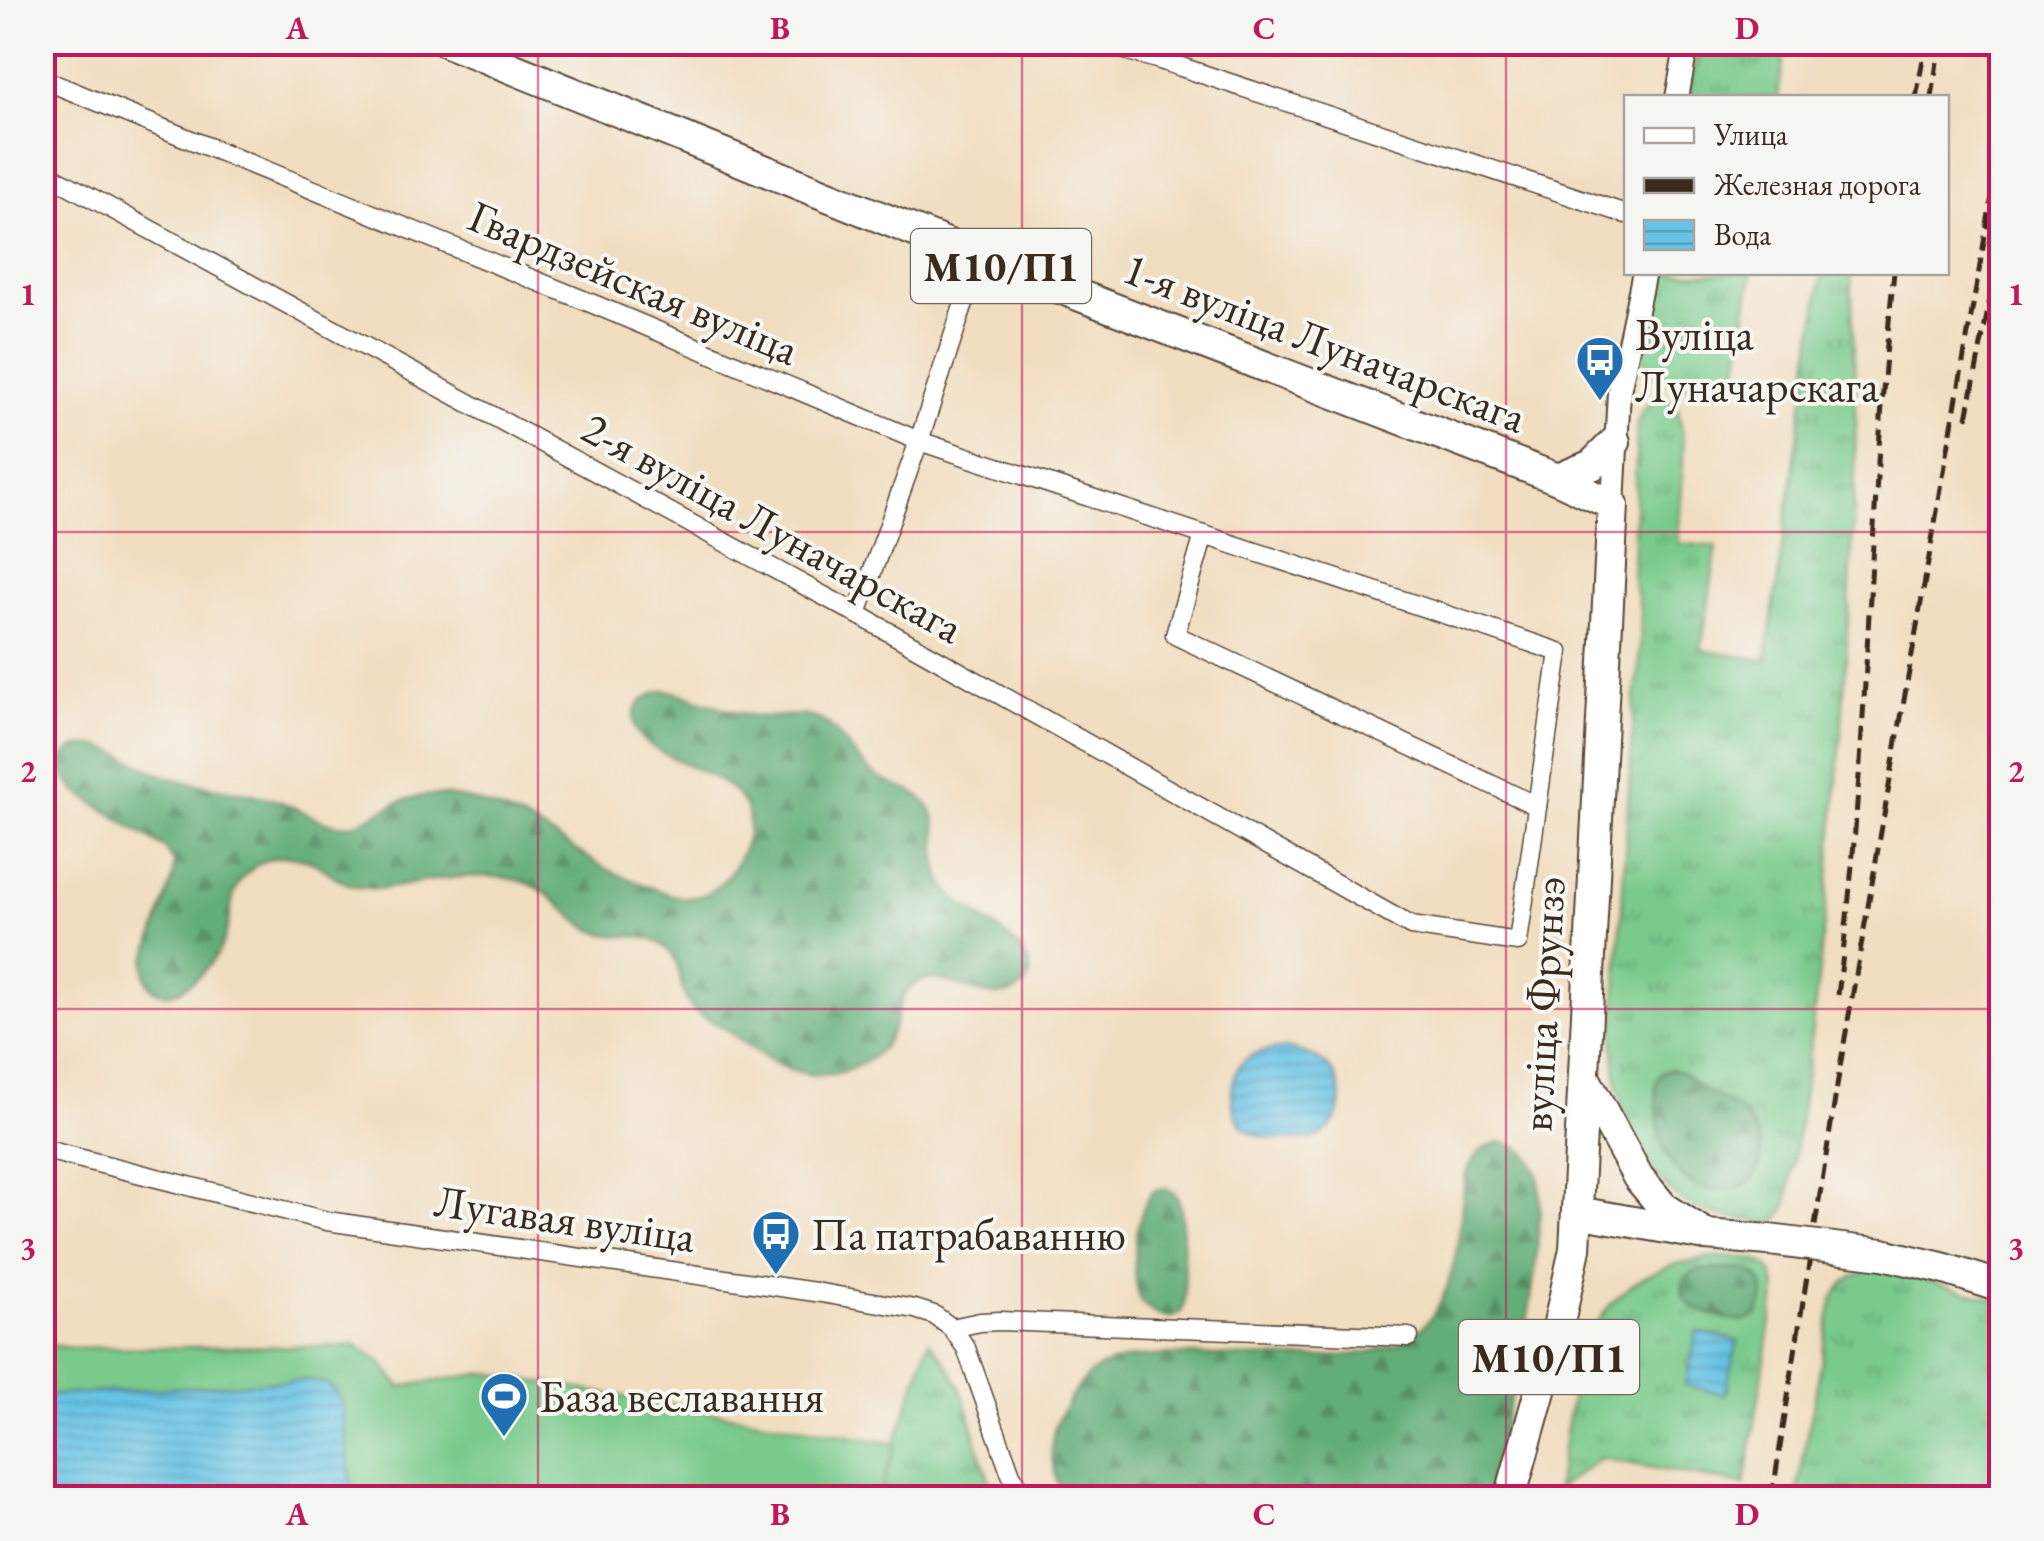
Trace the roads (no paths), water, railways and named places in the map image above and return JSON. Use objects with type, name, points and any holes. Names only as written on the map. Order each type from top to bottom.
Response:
[{"type":"main road","name":"1-я вуліца Луначарскага","points":[[449,43],[979,257],[1558,480],[1613,506]]},
{"type":"main road","points":[[1558,480],[1592,466],[1616,442]]},
{"type":"main road","name":"вуліца Фрунзэ","points":[[1510,1498],[1575,1249],[1613,506]]},
{"type":"main road","points":[[1584,1076],[1638,1177],[1663,1207],[1706,1235]]},
{"type":"main road","points":[[1577,1212],[1706,1235],[1882,1254],[2002,1288]]},
{"type":"street","points":[[1097,42],[1624,213]]},
{"type":"street","points":[[1677,95],[1687,42]]},
{"type":"street","name":"Гвардзейская вуліца","points":[[42,78],[919,441],[1559,652],[1537,806]]},
{"type":"street","name":"2-я вуліца Луначарскага","points":[[42,121],[46,173],[857,614],[1411,926],[1518,942],[1537,806]]},
{"type":"street","points":[[857,614],[979,257]]},
{"type":"street","points":[[1613,506],[1619,390],[1643,275]]},
{"type":"street","points":[[1204,535],[1175,635],[1537,806]]},
{"type":"street","name":"Лугавая вуліца","points":[[42,1150],[328,1220],[845,1297],[934,1315],[952,1328]]},
{"type":"street","points":[[1026,1498],[1011,1474],[966,1348],[952,1328],[1000,1321],[1409,1337]]},
{"type":"water","points":[[1289,1049],[1325,1064],[1340,1089],[1335,1122],[1319,1136],[1260,1136],[1247,1130],[1236,1115],[1232,1095],[1239,1067],[1260,1052]]},
{"type":"water","points":[[1697,1332],[1738,1341],[1725,1394],[1685,1385]]},
{"type":"water","points":[[309,1380],[330,1386],[342,1403],[353,1498],[43,1498],[43,1396]]},
{"type":"railway","points":[[1917,95],[1926,42]]},
{"type":"railway","points":[[1932,95],[1937,62]]},
{"type":"railway","points":[[1772,1498],[1841,1061],[2002,139]]},
{"type":"railway","points":[[1967,418],[2002,237]]},
{"type":"railway","points":[[1838,995],[1856,815],[1894,275]]},
{"type":"place","name":"Вуліца Луначарскага","points":[[1600,402]]},
{"type":"place","name":"Па патрабаванню","points":[[776,1276]]},
{"type":"place","name":"База веславання","points":[[504,1438]]}]
